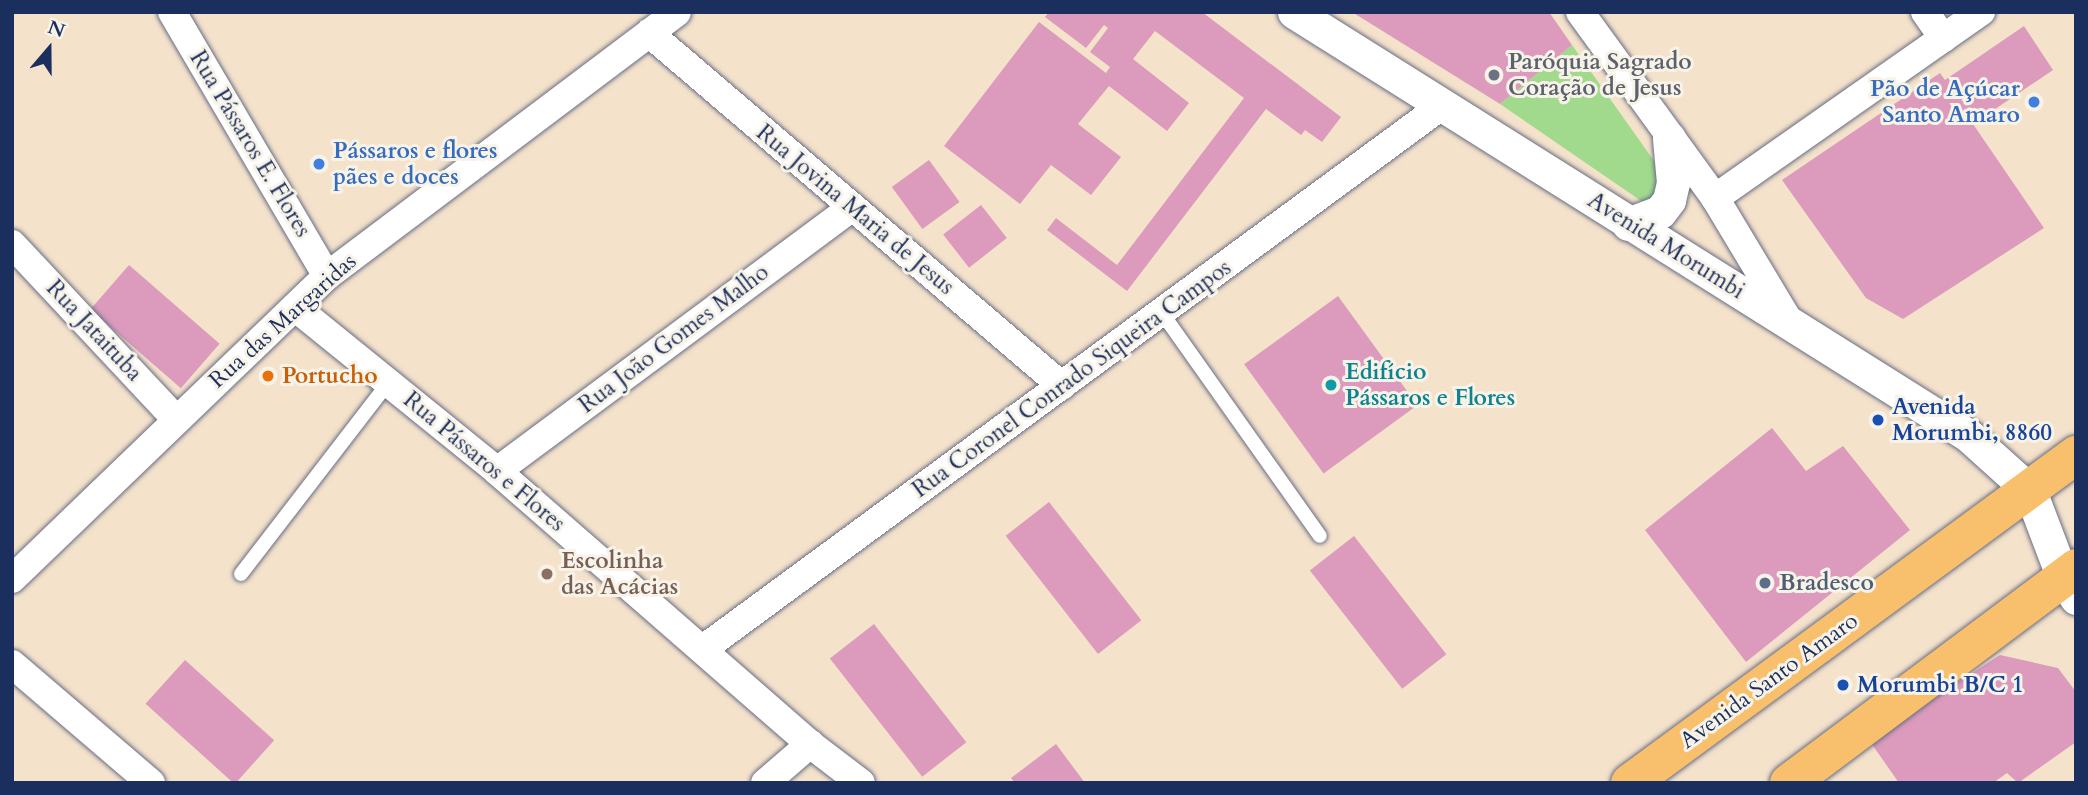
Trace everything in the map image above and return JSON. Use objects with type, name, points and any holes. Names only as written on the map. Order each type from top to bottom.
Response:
[{"type":"main road","name":"Avenida Santo Amaro","points":[[1630,783],[2076,455]]},
{"type":"main road","points":[[1789,783],[2071,582]]},
{"type":"street","name":"Rua Pássaros E. Flores","points":[[172,12],[327,276]]},
{"type":"street","name":"Rua das Margaridas","points":[[12,579],[175,418],[296,308],[327,276],[677,12]]},
{"type":"street","name":"Avenida Morumbi","points":[[1294,12],[1440,107],[1969,436],[2030,491]]},
{"type":"street","points":[[1580,12],[1715,198],[1790,323]]},
{"type":"street","points":[[1925,12],[1943,38]]},
{"type":"street","points":[[1715,198],[1981,12]]},
{"type":"street","name":"Rua Jovina Maria de Jesus","points":[[649,33],[1062,386]]},
{"type":"street","name":"Rua Coronel Conrado Siqueira Campos","points":[[704,649],[1440,107]]},
{"type":"street","points":[[1628,224],[1660,212],[1669,200],[1673,183],[1669,138]]},
{"type":"street","name":"Rua João Gomes Malho","points":[[497,471],[851,208]]},
{"type":"street","name":"Rua Jataituba","points":[[12,244],[175,418]]},
{"type":"street","name":"Rua Pássaros e Flores","points":[[296,308],[497,471],[810,744],[861,783]]},
{"type":"street","points":[[2030,491],[2071,582]]},
{"type":"street","points":[[12,664],[151,783]]},
{"type":"street","points":[[765,783],[810,744]]},
{"type":"lane","points":[[1162,313],[1320,537]]},
{"type":"lane","points":[[241,574],[388,383]]},
{"type":"green space","points":[[1572,45],[1671,185],[1647,205],[1500,104]]},
{"type":"building","points":[[1049,12],[1202,12],[1341,117],[1322,142],[1305,130],[1301,135],[1266,109],[1127,291],[1047,230],[1056,218],[1117,265],[1244,98],[1155,31],[1133,59],[1189,103],[1167,131],[1109,86],[1078,124],[1121,157],[1091,195],[1051,165],[1020,204],[944,146],[1039,22],[1106,73],[1110,67],[1090,52],[1108,28],[1104,25],[1086,48],[1045,17]]},
{"type":"building","name":"Paróquia Sagrado Coração de Jesus","points":[[1352,12],[1549,12],[1572,45],[1500,104]]},
{"type":"building","points":[[2024,26],[2053,70],[1973,124],[2044,228],[1903,319],[1866,298],[1782,180],[1940,73],[1945,80]]},
{"type":"building","points":[[929,160],[960,202],[922,229],[892,187]]},
{"type":"building","points":[[981,205],[1007,238],[969,268],[943,235]]},
{"type":"building","points":[[129,265],[220,344],[181,388],[90,310]]},
{"type":"building","name":"Edifício Pássaros e Flores","points":[[1338,296],[1417,405],[1324,473],[1244,364]]},
{"type":"building","name":"Bradesco","points":[[1772,428],[1806,471],[1843,446],[1910,530],[1746,662],[1645,530]]},
{"type":"building","points":[[1049,502],[1141,620],[1098,654],[1006,536]]},
{"type":"building","points":[[1354,536],[1446,654],[1402,689],[1310,570]]},
{"type":"building","points":[[874,624],[966,742],[922,777],[830,658]]},
{"type":"building","points":[[2000,655],[2058,668],[2076,692],[2076,742],[2018,783],[2007,773],[1993,783],[1899,783],[1869,740]]},
{"type":"building","points":[[185,660],[274,740],[233,783],[146,704]]},
{"type":"building","points":[[1056,744],[1085,783],[1015,783],[1011,778]]},
{"type":"place","name":"Paróquia Sagrado Coração de Jesus","points":[[1494,75]]},
{"type":"place","name":"Pão de Açúcar Santo Amaro","points":[[2034,102]]},
{"type":"place","name":"Pássaros e flores pães e doces","points":[[319,164]]},
{"type":"place","name":"Portucho","points":[[268,376]]},
{"type":"place","name":"Edifício Pássaros e Flores","points":[[1331,385]]},
{"type":"place","name":"Avenida Morumbi, 8860","points":[[1878,420]]},
{"type":"place","name":"Escolinha das Acácias","points":[[547,574]]},
{"type":"place","name":"Bradesco","points":[[1765,583]]},
{"type":"place","name":"Morumbi B/C 1","points":[[1843,685]]}]
